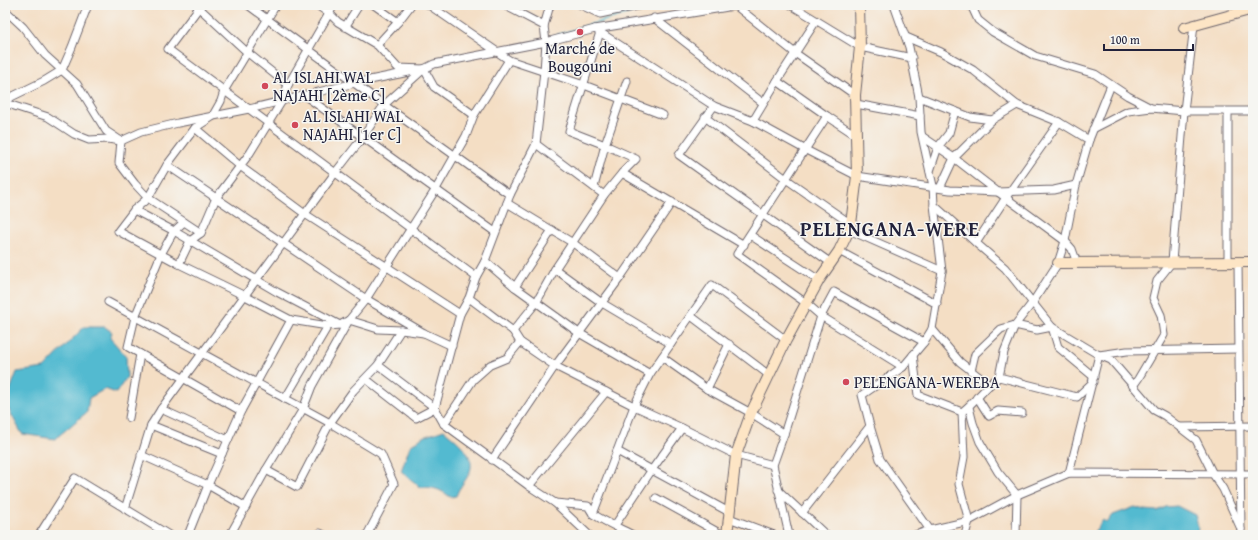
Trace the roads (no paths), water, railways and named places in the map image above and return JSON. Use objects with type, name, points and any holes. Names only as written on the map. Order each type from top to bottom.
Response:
[{"type":"street","points":[[5,101],[62,70],[88,5]]},
{"type":"street","points":[[248,5],[510,195]]},
{"type":"street","points":[[276,5],[224,91],[221,101],[212,117],[195,128],[167,165],[148,198],[134,210],[118,231],[179,264],[291,320],[328,326],[340,325],[349,320],[378,329],[402,330],[424,334]]},
{"type":"street","points":[[317,5],[345,27],[377,45],[398,68],[424,69]]},
{"type":"street","points":[[179,264],[190,241],[201,233],[216,198],[250,153],[282,101],[288,84],[334,5]]},
{"type":"street","points":[[345,27],[359,5]]},
{"type":"street","points":[[374,5],[398,22]]},
{"type":"street","points":[[377,45],[411,5]]},
{"type":"street","points":[[429,5],[509,60],[621,98],[663,115]]},
{"type":"street","points":[[504,5],[544,26]]},
{"type":"street","points":[[366,379],[416,418],[434,408],[460,314],[469,298],[476,277],[485,261],[510,195],[536,144],[546,42],[544,26],[550,5]]},
{"type":"street","points":[[581,5],[600,14],[642,5]]},
{"type":"street","points":[[791,5],[860,47],[912,58]]},
{"type":"street","points":[[727,535],[736,455],[751,413],[786,340],[819,280],[839,251],[850,227],[857,176],[855,100],[860,47],[859,5]]},
{"type":"street","points":[[894,5],[912,58],[919,98],[923,137],[930,172],[937,187]]},
{"type":"street","points":[[972,5],[978,20],[993,32],[1035,56],[1095,74],[1151,108]]},
{"type":"street","points":[[288,84],[248,53],[199,6],[168,49],[476,277]]},
{"type":"street","points":[[5,101],[48,117],[74,134],[89,140],[108,139],[121,141],[141,132],[249,109],[355,83],[424,69],[434,64],[546,42],[654,18],[738,6],[855,100],[920,116]]},
{"type":"street","points":[[1133,386],[1164,334],[1161,315],[1153,298],[1157,281],[1172,262],[1189,27],[1253,9]]},
{"type":"street","points":[[5,10],[22,27],[45,55],[77,84],[106,131],[121,141]]},
{"type":"street","points":[[654,18],[763,103]]},
{"type":"street","points":[[753,121],[816,21]]},
{"type":"street","points":[[512,331],[536,303],[555,269],[604,194],[636,159],[569,131],[584,85],[598,30]]},
{"type":"street","points":[[598,30],[714,106],[753,121],[857,176],[950,190],[998,192],[1011,190],[1054,190],[1076,185]]},
{"type":"street","points":[[906,37],[941,52],[973,70],[1017,105],[1059,122],[1089,140]]},
{"type":"street","points":[[230,535],[266,470],[303,409],[312,386],[349,320],[366,299],[436,189],[456,156],[474,115],[509,60]]},
{"type":"street","points":[[125,509],[151,425],[161,409],[363,137],[384,105],[424,69]]},
{"type":"street","points":[[424,69],[434,87],[474,115]]},
{"type":"street","points":[[594,187],[605,145],[627,81]]},
{"type":"street","points":[[777,81],[857,136]]},
{"type":"street","points":[[962,412],[969,407],[988,385],[1000,377],[1004,352],[1014,326],[1033,302],[1058,263],[1065,241],[1076,185],[1089,140],[1111,85]]},
{"type":"street","points":[[304,95],[495,232]]},
{"type":"street","points":[[919,98],[970,117],[992,120]]},
{"type":"street","points":[[936,535],[930,530],[880,459],[862,395],[903,367],[924,342],[932,329],[938,304],[942,271],[934,205],[937,187],[954,158],[992,120],[1017,105]]},
{"type":"street","points":[[714,106],[679,155],[831,263]]},
{"type":"street","points":[[1093,129],[1128,110],[1151,108],[1184,111],[1253,111]]},
{"type":"street","points":[[930,172],[938,147],[949,133],[955,111]]},
{"type":"street","points":[[1228,112],[1233,262],[1238,349],[1241,532]]},
{"type":"street","points":[[826,116],[806,150],[737,254],[806,303],[821,316],[903,367]]},
{"type":"street","points":[[705,118],[850,227],[942,271]]},
{"type":"street","points":[[976,243],[1059,122]]},
{"type":"street","points":[[195,128],[240,166],[305,214],[387,265],[460,314]]},
{"type":"street","points":[[923,137],[954,158],[1065,241],[1072,249],[1077,262]]},
{"type":"street","points":[[121,141],[119,163],[135,184],[148,198],[201,233]]},
{"type":"street","points":[[536,144],[604,194]]},
{"type":"street","points":[[167,165],[366,299],[424,334],[452,346]]},
{"type":"street","points":[[622,173],[744,245]]},
{"type":"street","points":[[492,460],[555,366],[620,278],[672,202]]},
{"type":"street","points":[[507,203],[573,243],[620,278]]},
{"type":"street","points":[[934,205],[1005,268],[1052,327],[1058,347],[1093,380]]},
{"type":"street","points":[[134,210],[174,231],[256,280],[340,325]]},
{"type":"street","points":[[184,222],[174,231],[161,254],[135,317],[128,347],[241,411]]},
{"type":"street","points":[[515,287],[552,230]]},
{"type":"street","points":[[750,234],[819,280]]},
{"type":"street","points":[[839,251],[938,304]]},
{"type":"street","points":[[485,261],[515,287],[579,333],[650,374]]},
{"type":"street","points":[[1058,263],[1253,262]]},
{"type":"street","points":[[555,269],[602,303],[671,344]]},
{"type":"street","points":[[593,514],[634,406],[650,374],[712,285],[786,340]]},
{"type":"street","points":[[788,535],[773,465],[821,316],[834,292],[924,342]]},
{"type":"street","points":[[469,298],[512,331],[520,342],[555,366],[736,455],[773,465]]},
{"type":"street","points":[[108,302],[330,423],[381,454],[394,484],[367,535]]},
{"type":"street","points":[[691,316],[769,375]]},
{"type":"street","points":[[188,535],[208,484],[241,411],[291,320]]},
{"type":"street","points":[[285,399],[328,326]]},
{"type":"street","points":[[970,371],[975,354],[984,347],[987,341],[1001,329],[1014,326],[1037,330],[1052,327],[1099,355],[1111,360],[1154,410],[1180,427],[1196,440],[1223,489],[1241,532]]},
{"type":"street","points":[[932,329],[960,362],[988,385]]},
{"type":"street","points":[[266,470],[297,487],[330,423],[353,391],[378,365],[402,330]]},
{"type":"street","points":[[444,424],[473,380],[490,365],[507,358],[520,342]]},
{"type":"street","points":[[707,389],[729,344]]},
{"type":"street","points":[[1099,355],[1127,351],[1238,349]]},
{"type":"street","points":[[129,418],[140,354]]},
{"type":"street","points":[[913,355],[918,394],[962,412]]},
{"type":"street","points":[[1069,473],[1099,355]]},
{"type":"street","points":[[662,357],[707,389],[751,413],[784,434]]},
{"type":"street","points":[[378,365],[434,408],[444,424],[555,504],[589,535]]},
{"type":"street","points":[[1000,377],[1077,397],[1093,380]]},
{"type":"street","points":[[529,486],[606,392]]},
{"type":"street","points":[[977,397],[989,416],[998,411],[1022,413]]},
{"type":"street","points":[[969,407],[980,442],[998,472],[1017,495],[1016,535]]},
{"type":"street","points":[[161,409],[228,440]]},
{"type":"street","points":[[962,412],[964,457],[959,484],[969,521],[965,535]]},
{"type":"street","points":[[151,425],[222,454]]},
{"type":"street","points":[[802,513],[870,426]]},
{"type":"street","points":[[1180,427],[1253,426]]},
{"type":"street","points":[[615,525],[682,428]]},
{"type":"street","points":[[618,451],[729,515],[774,535]]},
{"type":"street","points":[[141,455],[208,484],[246,507]]},
{"type":"street","points":[[915,535],[969,521],[1017,495],[1069,473],[1253,474]]},
{"type":"street","points":[[39,535],[75,478],[167,534]]},
{"type":"street","points":[[778,490],[826,535]]},
{"type":"street","points":[[656,498],[723,535]]},
{"type":"street","points":[[555,504],[588,506],[593,514],[633,535]]},
{"type":"street","points":[[319,535],[320,533],[324,535]]},
{"type":"water","points":[[84,327],[105,327],[112,332],[110,338],[126,356],[127,377],[116,393],[105,389],[89,398],[87,412],[55,439],[22,434],[5,403],[17,372],[44,368]]},
{"type":"water","points":[[444,430],[460,444],[471,461],[469,474],[456,496],[450,497],[436,489],[420,487],[401,471],[410,446],[423,437]]},
{"type":"water","points":[[1177,506],[1195,515],[1198,527],[1197,535],[1092,535],[1103,520],[1107,523],[1113,515],[1135,507],[1144,510],[1157,511],[1166,507]]},
{"type":"waterway","points":[[548,38],[654,5]]},
{"type":"place","name":"Marché de Bougouni","points":[[580,32]]},
{"type":"place","name":"AL ISLAHI WAL NAJAHI [2ème C]","points":[[265,86]]},
{"type":"place","name":"AL ISLAHI WAL NAJAHI [1er C]","points":[[295,125]]},
{"type":"place","name":"PELENGANA-WEREBA","points":[[846,382]]},
{"type":"district","name":"PELENGANA-WERE","points":[[890,229]]}]
